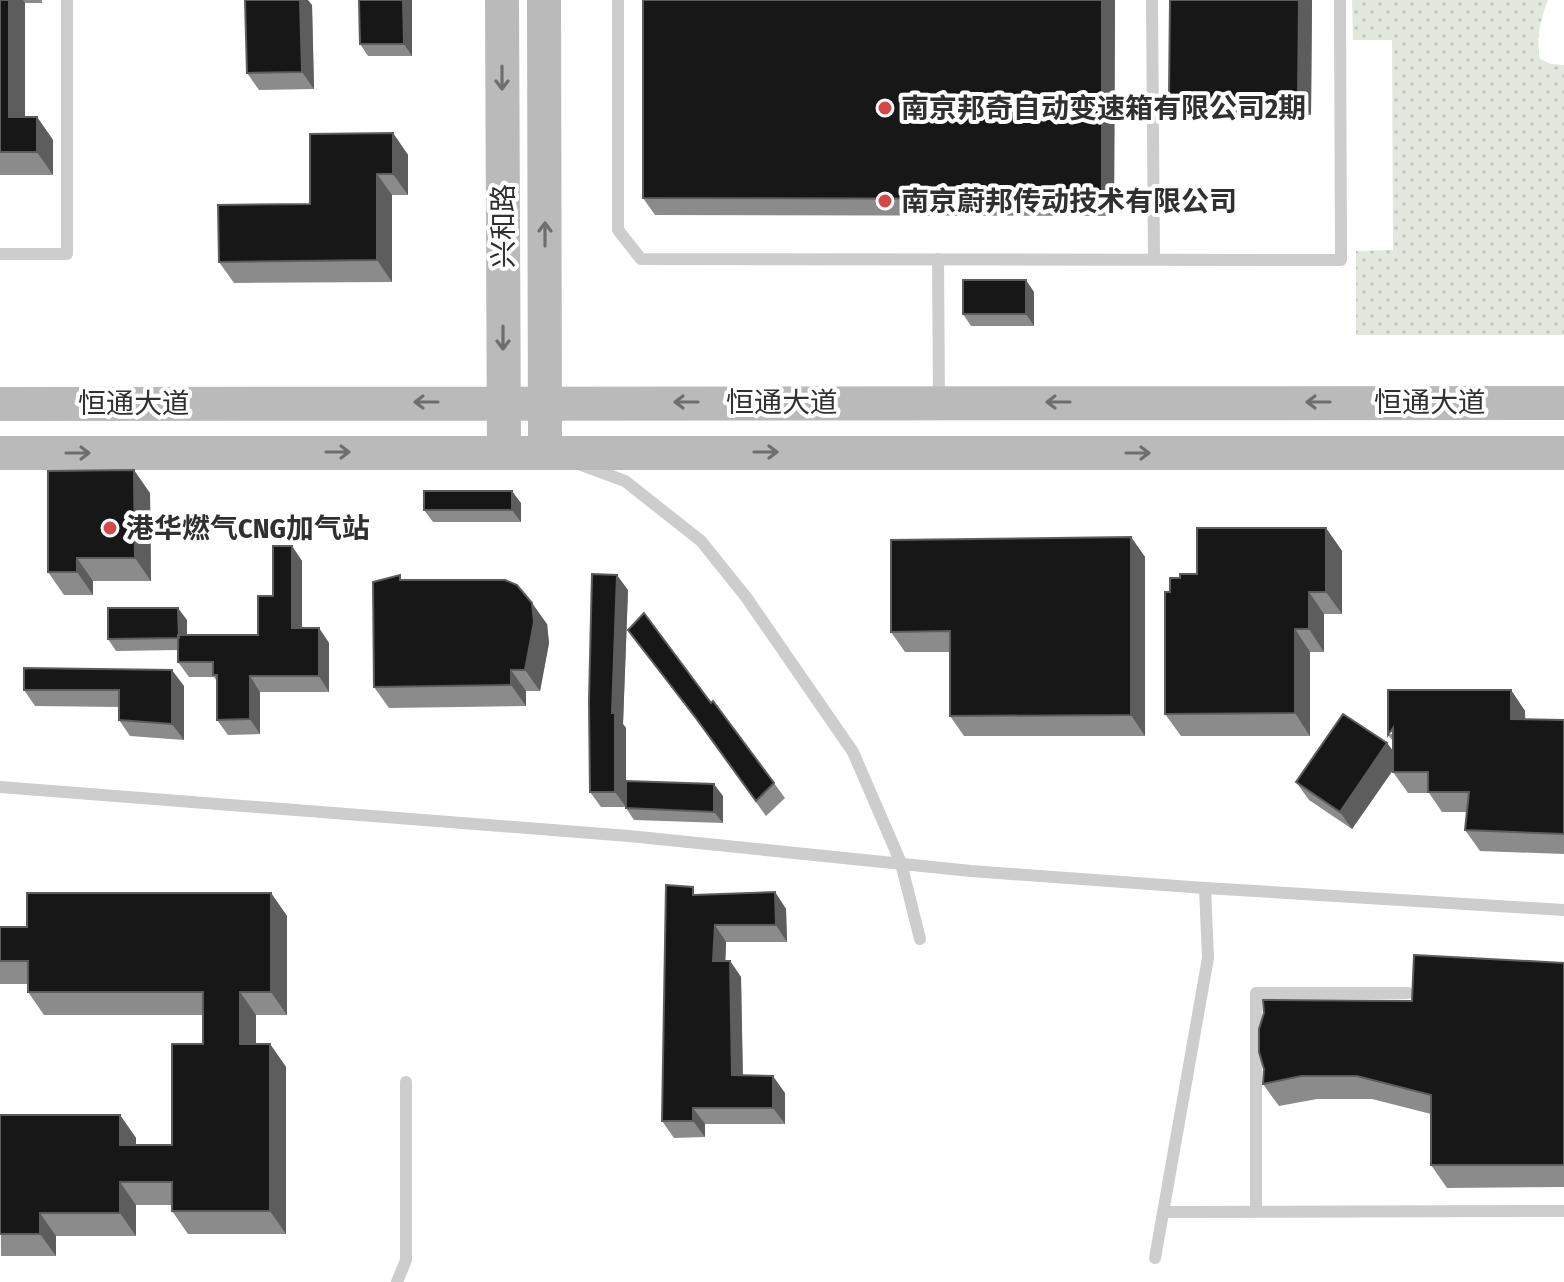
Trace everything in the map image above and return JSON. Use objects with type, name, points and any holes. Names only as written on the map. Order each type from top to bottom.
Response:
[{"type":"main road","name":"兴和路","points":[[502,0],[504,452]]},
{"type":"main road","name":"兴和路","points":[[544,0],[545,452]]},
{"type":"main road","name":"恒通大道","points":[[0,404],[1564,403]]},
{"type":"main road","name":"恒通大道","points":[[0,453],[1564,453]]},
{"type":"lane","points":[[0,254],[67,254],[67,0]]},
{"type":"lane","points":[[618,0],[618,230],[641,259],[1341,260],[1340,0]]},
{"type":"lane","points":[[1152,0],[1154,260]]},
{"type":"lane","points":[[938,259],[939,402]]},
{"type":"lane","points":[[545,452],[625,481],[701,541],[746,597],[853,752],[901,863],[920,939]]},
{"type":"lane","points":[[0,787],[614,835],[971,871],[1564,910]]},
{"type":"lane","points":[[1155,1258],[1208,958],[1205,888]]},
{"type":"lane","points":[[1256,1212],[1256,993],[1408,993]]},
{"type":"lane","points":[[397,1282],[406,1260],[406,1082]]},
{"type":"lane","points":[[1163,1212],[1564,1211]]},
{"type":"shaded area","points":[[1352,0],[1548,0],[1540,29],[1540,59],[1564,65],[1564,335],[1356,335],[1356,251],[1393,250],[1392,40],[1353,40]]},
{"type":"building","points":[[0,0],[9,0],[9,117],[37,117],[37,152],[0,152]]},
{"type":"building","points":[[245,0],[300,0],[302,72],[247,73]]},
{"type":"building","points":[[359,0],[403,0],[404,44],[360,44]]},
{"type":"building","name":"南京邦奇自动变速箱有限公司2期","points":[[643,0],[1102,0],[1102,199],[643,198]]},
{"type":"building","points":[[1170,0],[1299,0],[1298,98],[1169,97]]},
{"type":"building","points":[[393,133],[393,174],[377,174],[377,260],[219,262],[218,205],[310,204],[310,134]]},
{"type":"building","points":[[963,280],[1026,280],[1026,314],[963,314]]},
{"type":"building","points":[[134,470],[135,558],[77,558],[77,572],[48,572],[48,471]]},
{"type":"building","points":[[424,491],[512,491],[512,510],[424,510]]},
{"type":"building","points":[[1197,528],[1326,528],[1326,592],[1309,592],[1309,629],[1295,629],[1295,713],[1165,714],[1165,592],[1170,592],[1170,578],[1180,578],[1180,574],[1197,574]]},
{"type":"building","points":[[1131,537],[1131,715],[950,716],[950,631],[891,632],[891,540]]},
{"type":"building","points":[[273,546],[292,546],[292,628],[319,628],[319,676],[250,676],[250,719],[217,720],[217,675],[213,675],[213,662],[178,662],[178,635],[258,635],[258,596],[273,596]]},
{"type":"building","points":[[592,574],[617,575],[612,713],[615,713],[615,792],[590,792]]},
{"type":"building","points":[[400,575],[400,580],[505,580],[517,585],[532,603],[534,622],[525,670],[511,670],[511,685],[374,687],[373,582]]},
{"type":"building","points":[[108,608],[178,608],[179,638],[108,639]]},
{"type":"building","points":[[644,613],[774,783],[756,801],[628,630]]},
{"type":"building","points":[[24,668],[172,670],[172,724],[119,720],[119,690],[24,690]]},
{"type":"building","points":[[1388,690],[1511,690],[1511,719],[1564,720],[1564,834],[1465,830],[1469,792],[1428,792],[1428,772],[1393,772],[1393,728],[1388,735]]},
{"type":"building","points":[[1343,714],[1387,743],[1340,812],[1296,782]]},
{"type":"building","points":[[626,781],[714,784],[714,812],[626,808]]},
{"type":"building","points":[[666,885],[693,887],[693,895],[775,892],[776,925],[715,925],[713,961],[730,961],[732,1075],[773,1076],[773,1108],[693,1108],[693,1121],[662,1121]]},
{"type":"building","points":[[27,893],[271,893],[271,992],[240,992],[240,1044],[270,1044],[270,1211],[172,1211],[172,1182],[120,1182],[120,1213],[40,1213],[40,1234],[0,1234],[0,1115],[120,1115],[120,1145],[172,1145],[172,1044],[203,1044],[203,992],[28,992],[28,961],[0,961],[0,927],[27,927]]},
{"type":"building","points":[[1414,955],[1564,963],[1564,1165],[1431,1165],[1431,1095],[1357,1076],[1301,1076],[1263,1084],[1259,1029],[1264,1013],[1263,1000],[1412,1001]]},
{"type":"place","name":"南京邦奇自动变速箱有限公司2期","points":[[885,108]]},
{"type":"place","name":"南京蔚邦传动技术有限公司","points":[[885,201]]},
{"type":"place","name":"港华燃气CNG加气站","points":[[110,528]]}]
